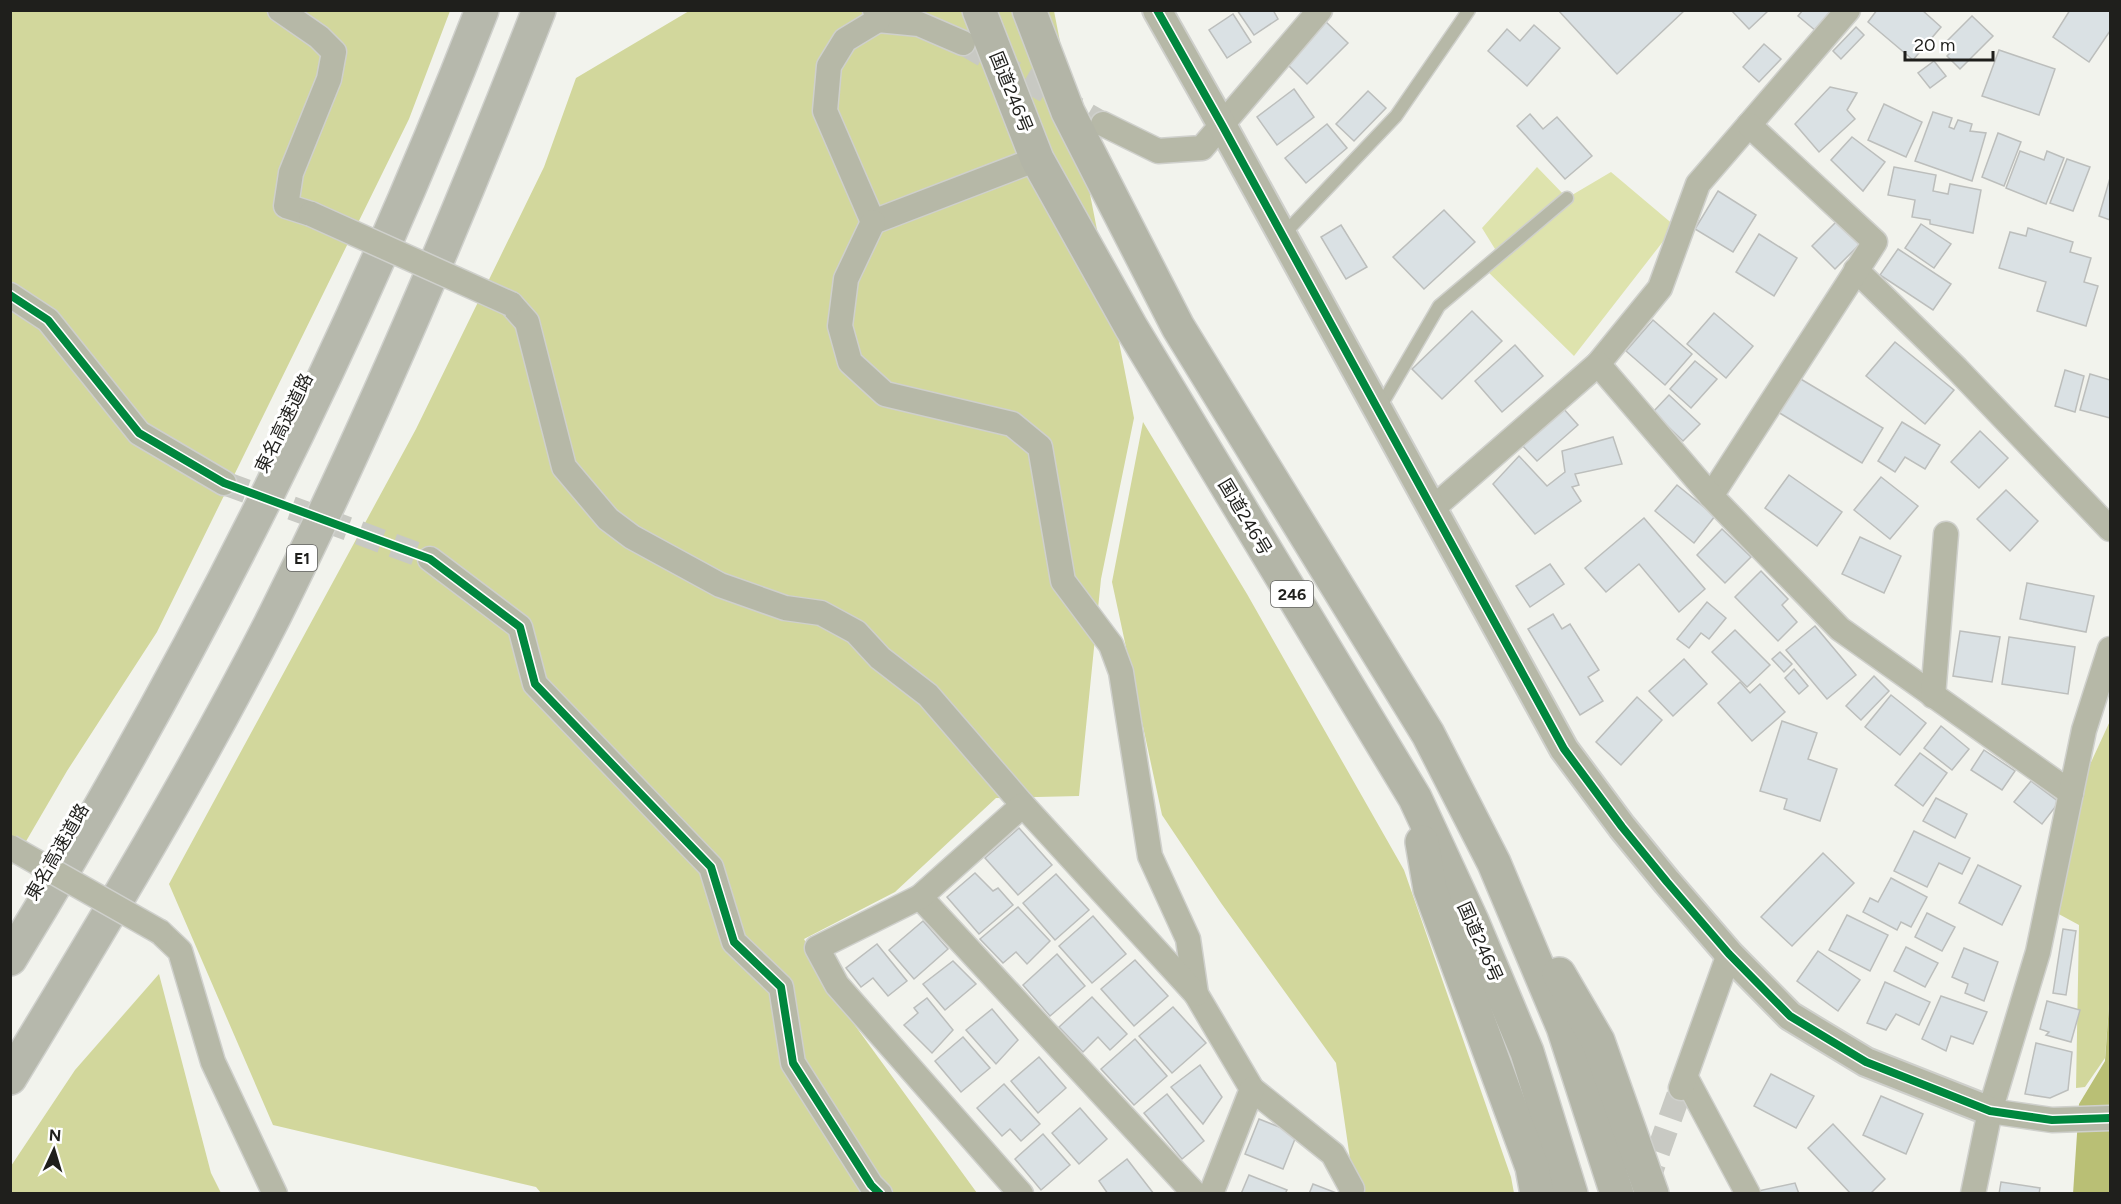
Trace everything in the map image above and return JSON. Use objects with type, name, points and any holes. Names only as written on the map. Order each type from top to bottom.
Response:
[{"type":"highway","name":"東名高速道路","points":[[10,960],[80,845],[222,586],[353,314],[449,94],[482,10]]},
{"type":"highway","name":"E1","points":[[10,1078],[133,876],[274,615],[403,344],[539,10]]},
{"type":"highway","name":"国道246号","points":[[979,10],[1037,159],[1131,327],[1415,803],[1472,921],[1527,1052],[1571,1194]]},
{"type":"highway","name":"246","points":[[1029,10],[1068,112],[1178,327],[1428,734],[1494,863],[1563,1028],[1617,1194]]},
{"type":"highway","points":[[1415,803],[1430,890],[1532,1167],[1537,1194]]},
{"type":"highway","points":[[1494,863],[1598,1041],[1652,1194]]},
{"type":"street","points":[[279,10],[319,37],[334,52],[329,79],[291,173],[286,206],[311,214],[512,304],[527,322],[564,468],[608,519],[632,537],[720,585],[785,608],[822,613],[856,632],[880,658],[928,695],[1023,805],[1196,994],[1252,1089],[1333,1154],[1352,1189],[1351,1194]]},
{"type":"street","points":[[1157,10],[1283,235],[1564,749],[1622,827],[1729,954],[1790,1016],[1866,1062],[1990,1111],[2052,1120],[2110,1118]]},
{"type":"street","points":[[1103,124],[1158,151],[1202,148],[1320,10]]},
{"type":"street","points":[[1432,509],[1598,364],[1660,288],[1698,184],[1848,10]]},
{"type":"street","points":[[873,222],[825,111],[829,66],[845,40],[877,15],[919,24],[963,43]]},
{"type":"street","points":[[1712,496],[1875,242],[1749,125]]},
{"type":"street","points":[[1037,159],[873,222],[846,279],[840,326],[850,362],[885,394],[1012,424],[1040,447],[1063,581],[1111,645],[1121,672],[1150,856],[1188,939],[1196,994]]},
{"type":"street","points":[[1856,270],[1957,369],[2110,529]]},
{"type":"street","points":[[10,295],[48,320],[139,433],[224,483]]},
{"type":"street","points":[[1598,364],[1712,496],[1840,629],[2071,793]]},
{"type":"street","points":[[1933,696],[1947,534]]},
{"type":"street","points":[[430,559],[520,627],[535,684],[711,867],[734,942],[781,987],[793,1063],[870,1185],[880,1194]]},
{"type":"street","points":[[1973,1194],[1990,1111],[2038,952],[2084,730],[2110,650]]},
{"type":"street","points":[[1021,1194],[837,985],[818,948],[920,897],[1023,805]]},
{"type":"street","points":[[10,848],[160,932],[180,951],[213,1062],[275,1194]]},
{"type":"street","points":[[920,897],[1195,1194]]},
{"type":"street","points":[[1729,954],[1684,1083],[1748,1194]]},
{"type":"street","points":[[1211,1194],[1252,1089]]},
{"type":"lane","points":[[1283,235],[1396,116],[1469,10]]},
{"type":"lane","points":[[1378,411],[1438,306],[1567,198]]},
{"type":"shaded area","points":[[11,11],[450,11],[409,119],[157,632],[67,771],[11,867]]},
{"type":"shaded area","points":[[689,11],[1054,11],[1134,418],[1101,579],[1079,796],[996,798],[895,892],[804,939],[835,998],[977,1193],[541,1193],[536,1187],[273,1125],[169,884],[416,429],[544,167],[576,78]]},
{"type":"shaded area","points":[[1537,167],[1567,198],[1611,172],[1675,226],[1574,356],[1483,267],[1495,249],[1482,228]]},
{"type":"shaded area","points":[[1143,422],[1247,594],[1404,870],[1511,1177],[1514,1193],[1355,1193],[1336,1063],[1221,903],[1162,815],[1112,582]]},
{"type":"shaded area","points":[[2110,721],[2110,991],[2105,1058],[2085,1087],[2076,1088],[2079,925],[2055,912],[2081,784]]},
{"type":"shaded area","points":[[159,974],[211,1173],[221,1193],[11,1193],[11,1166],[75,1070]]},
{"type":"shaded area","points":[[2110,991],[2110,1193],[2073,1194],[2079,1104],[2105,1061]]},
{"type":"building","points":[[1237,10],[1273,10],[1278,19],[1254,35]]},
{"type":"building","points":[[1558,10],[1685,10],[1617,74]]},
{"type":"building","points":[[1731,10],[1769,10],[1749,29]]},
{"type":"building","points":[[1803,10],[1833,10],[1816,31],[1798,16]]},
{"type":"building","points":[[1877,10],[1922,10],[1941,27],[1913,60],[1868,22]]},
{"type":"building","points":[[2070,10],[2110,10],[2110,31],[2089,62],[2053,37]]},
{"type":"building","points":[[1233,14],[1251,42],[1227,58],[1209,30]]},
{"type":"building","points":[[1972,16],[1993,36],[1960,69],[1947,56],[1952,51],[1945,43]]},
{"type":"building","points":[[1325,21],[1348,43],[1307,84],[1285,62]]},
{"type":"building","points":[[1534,25],[1560,48],[1527,86],[1488,51],[1507,29],[1520,41]]},
{"type":"building","points":[[1856,27],[1864,35],[1841,59],[1833,51]]},
{"type":"building","points":[[1764,44],[1781,59],[1759,82],[1743,67]]},
{"type":"building","points":[[1999,50],[2055,69],[2039,115],[1982,96]]},
{"type":"building","points":[[1934,61],[1946,76],[1930,88],[1918,73]]},
{"type":"building","points":[[1830,87],[1857,93],[1847,110],[1855,119],[1819,152],[1795,124]]},
{"type":"building","points":[[1294,89],[1314,117],[1277,145],[1257,117]]},
{"type":"building","points":[[1368,91],[1386,108],[1354,141],[1336,124]]},
{"type":"building","points":[[1884,104],[1922,122],[1906,157],[1868,140]]},
{"type":"building","points":[[1933,112],[1952,118],[1949,127],[1954,129],[1958,120],[1972,124],[1970,131],[1986,133],[1972,181],[1915,161]]},
{"type":"building","points":[[1530,114],[1543,129],[1557,117],[1592,156],[1565,179],[1517,126]]},
{"type":"building","points":[[1327,124],[1347,148],[1306,183],[1285,158]]},
{"type":"building","points":[[1998,133],[2021,142],[2004,186],[1982,177]]},
{"type":"building","points":[[1852,137],[1885,162],[1863,191],[1831,160]]},
{"type":"building","points":[[2020,151],[2044,160],[2047,151],[2064,158],[2046,204],[2006,188]]},
{"type":"building","points":[[2067,159],[2090,167],[2073,211],[2050,203]]},
{"type":"building","points":[[1894,167],[1936,175],[1933,191],[1948,194],[1950,184],[1981,190],[1973,233],[1930,224],[1930,220],[1912,217],[1915,200],[1888,195]]},
{"type":"building","points":[[2110,178],[2110,220],[2099,216]]},
{"type":"building","points":[[1718,191],[1756,215],[1733,252],[1695,229]]},
{"type":"building","points":[[1444,210],[1475,242],[1424,289],[1393,257]]},
{"type":"building","points":[[1840,218],[1863,241],[1835,269],[1812,246]]},
{"type":"building","points":[[1921,224],[1951,244],[1934,268],[1905,248]]},
{"type":"building","points":[[1341,225],[1367,267],[1346,279],[1321,237]]},
{"type":"building","points":[[2028,228],[2073,242],[2070,252],[2091,258],[2084,282],[2098,286],[2086,326],[2037,311],[2046,282],[1999,268],[2010,232],[2026,236]]},
{"type":"building","points":[[1759,234],[1797,258],[1774,296],[1736,272]]},
{"type":"building","points":[[1898,249],[1951,284],[1933,310],[1880,275]]},
{"type":"building","points":[[1472,311],[1502,341],[1442,399],[1412,369]]},
{"type":"building","points":[[1714,313],[1753,346],[1726,378],[1687,344]]},
{"type":"building","points":[[1653,320],[1692,354],[1665,385],[1626,351]]},
{"type":"building","points":[[1895,342],[1954,390],[1925,424],[1866,376]]},
{"type":"building","points":[[1515,345],[1543,376],[1502,412],[1475,381]]},
{"type":"building","points":[[1695,361],[1717,379],[1691,408],[1670,389]]},
{"type":"building","points":[[2065,370],[2084,376],[2075,412],[2055,406]]},
{"type":"building","points":[[2090,374],[2110,380],[2110,418],[2080,410]]},
{"type":"building","points":[[1799,378],[1883,428],[1862,463],[1778,412]]},
{"type":"building","points":[[1669,395],[1700,424],[1683,441],[1653,412]]},
{"type":"building","points":[[1562,407],[1578,425],[1537,461],[1520,443]]},
{"type":"building","points":[[1902,422],[1940,445],[1925,469],[1905,457],[1895,472],[1878,461]]},
{"type":"building","points":[[1980,431],[2008,458],[1979,488],[1951,462]]},
{"type":"building","points":[[1613,437],[1622,464],[1575,474],[1579,485],[1572,487],[1581,501],[1535,534],[1493,484],[1519,456],[1547,486],[1565,472],[1562,451]]},
{"type":"building","points":[[1789,475],[1842,512],[1817,546],[1765,508]]},
{"type":"building","points":[[1881,477],[1918,506],[1890,539],[1854,510]]},
{"type":"building","points":[[1677,485],[1715,516],[1694,543],[1655,511]]},
{"type":"building","points":[[2006,490],[2038,521],[2010,551],[1977,519]]},
{"type":"building","points":[[1644,518],[1705,589],[1679,612],[1639,564],[1606,592],[1585,568]]},
{"type":"building","points":[[1722,529],[1751,557],[1725,583],[1697,555]]},
{"type":"building","points":[[1860,537],[1901,556],[1884,593],[1842,574]]},
{"type":"building","points":[[1550,564],[1564,584],[1530,607],[1516,586]]},
{"type":"building","points":[[1761,571],[1788,599],[1782,605],[1797,622],[1778,641],[1735,597]]},
{"type":"building","points":[[2027,583],[2094,596],[2086,632],[2020,619]]},
{"type":"building","points":[[1707,602],[1726,618],[1709,639],[1701,633],[1689,648],[1677,639]]},
{"type":"building","points":[[1553,614],[1562,629],[1570,624],[1599,670],[1588,677],[1603,701],[1580,715],[1528,629]]},
{"type":"building","points":[[1815,626],[1856,675],[1827,699],[1786,650]]},
{"type":"building","points":[[1735,630],[1770,665],[1747,687],[1712,652]]},
{"type":"building","points":[[1960,631],[2000,637],[1992,682],[1953,676]]},
{"type":"building","points":[[2009,637],[2075,647],[2068,694],[2002,684]]},
{"type":"building","points":[[1780,652],[1792,664],[1784,672],[1772,659]]},
{"type":"building","points":[[1684,659],[1707,684],[1673,716],[1649,691]]},
{"type":"building","points":[[1794,669],[1808,686],[1799,694],[1785,678]]},
{"type":"building","points":[[1874,676],[1889,691],[1861,720],[1846,706]]},
{"type":"building","points":[[1740,682],[1750,693],[1760,684],[1785,712],[1752,741],[1718,703]]},
{"type":"building","points":[[1891,695],[1926,723],[1900,755],[1865,727]]},
{"type":"building","points":[[1637,697],[1662,720],[1621,765],[1596,742]]},
{"type":"building","points":[[1782,721],[1817,733],[1808,759],[1837,769],[1820,821],[1784,809],[1787,799],[1760,791]]},
{"type":"building","points":[[1941,726],[1969,749],[1952,770],[1924,748]]},
{"type":"building","points":[[1984,750],[2015,771],[2002,790],[1971,770]]},
{"type":"building","points":[[1920,753],[1947,773],[1923,806],[1895,785]]},
{"type":"building","points":[[2031,781],[2059,802],[2042,824],[2014,802]]},
{"type":"building","points":[[1936,798],[1967,814],[1955,838],[1923,821]]},
{"type":"building","points":[[1019,828],[1052,865],[1018,895],[985,858]]},
{"type":"building","points":[[1914,831],[1970,858],[1962,874],[1939,863],[1927,887],[1894,871]]},
{"type":"building","points":[[1823,853],[1854,883],[1792,946],[1761,917]]},
{"type":"building","points":[[1978,865],[2021,886],[2002,925],[1959,903]]},
{"type":"building","points":[[975,873],[993,891],[998,888],[1013,905],[979,934],[947,897]]},
{"type":"building","points":[[1056,874],[1089,910],[1055,940],[1023,903]]},
{"type":"building","points":[[1891,878],[1927,897],[1911,927],[1901,922],[1897,930],[1863,912],[1870,898],[1878,902]]},
{"type":"building","points":[[1018,907],[1050,941],[1027,964],[1016,952],[1003,963],[980,939]]},
{"type":"building","points":[[1927,913],[1955,927],[1942,951],[1915,937]]},
{"type":"building","points":[[1847,915],[1888,935],[1870,971],[1829,950]]},
{"type":"building","points":[[1093,916],[1126,954],[1092,983],[1059,946]]},
{"type":"building","points":[[923,921],[948,949],[914,979],[889,950]]},
{"type":"building","points":[[2063,929],[2076,931],[2066,995],[2053,993]]},
{"type":"building","points":[[877,944],[907,981],[888,996],[873,978],[861,987],[846,968]]},
{"type":"building","points":[[1906,947],[1938,963],[1925,987],[1894,971]]},
{"type":"building","points":[[1964,948],[1998,962],[1984,1001],[1965,993],[1968,984],[1952,977]]},
{"type":"building","points":[[1818,951],[1860,980],[1838,1011],[1797,981]]},
{"type":"building","points":[[1057,954],[1085,986],[1050,1016],[1023,985]]},
{"type":"building","points":[[1135,960],[1168,996],[1134,1026],[1101,989]]},
{"type":"building","points":[[953,961],[976,984],[945,1010],[923,984]]},
{"type":"building","points":[[1885,982],[1930,1002],[1919,1025],[1896,1014],[1886,1030],[1867,1023]]},
{"type":"building","points":[[1941,996],[1987,1012],[1973,1044],[1951,1036],[1946,1051],[1922,1039]]},
{"type":"building","points":[[1092,997],[1127,1034],[1110,1050],[1098,1037],[1083,1052],[1059,1027]]},
{"type":"building","points":[[927,998],[953,1030],[932,1053],[904,1025],[918,1013],[914,1008]]},
{"type":"building","points":[[2047,1001],[2080,1010],[2071,1042],[2046,1035],[2049,1032],[2040,1029]]},
{"type":"building","points":[[1173,1007],[1206,1043],[1172,1073],[1139,1036]]},
{"type":"building","points":[[992,1009],[1018,1040],[996,1064],[966,1030]]},
{"type":"building","points":[[963,1037],[990,1068],[961,1092],[935,1061]]},
{"type":"building","points":[[1135,1039],[1167,1076],[1134,1105],[1101,1069]]},
{"type":"building","points":[[2036,1043],[2072,1052],[2068,1090],[2050,1098],[2025,1094]]},
{"type":"building","points":[[1039,1057],[1066,1088],[1038,1113],[1011,1081]]},
{"type":"building","points":[[1200,1065],[1222,1097],[1203,1124],[1171,1087]]},
{"type":"building","points":[[1771,1074],[1814,1096],[1796,1128],[1754,1106]]},
{"type":"building","points":[[1004,1084],[1040,1124],[1021,1141],[1010,1129],[1002,1136],[977,1108]]},
{"type":"building","points":[[1167,1094],[1204,1141],[1182,1159],[1144,1113]]},
{"type":"building","points":[[1881,1096],[1923,1114],[1906,1154],[1863,1135]]},
{"type":"building","points":[[1080,1108],[1107,1139],[1079,1164],[1052,1133]]},
{"type":"building","points":[[1259,1119],[1297,1134],[1283,1169],[1245,1154]]},
{"type":"building","points":[[1833,1124],[1885,1179],[1870,1194],[1851,1194],[1808,1148]]},
{"type":"building","points":[[1043,1134],[1070,1165],[1041,1190],[1015,1159]]},
{"type":"building","points":[[1127,1159],[1154,1194],[1108,1194],[1099,1181]]},
{"type":"building","points":[[1249,1175],[1287,1190],[1285,1194],[1241,1194]]},
{"type":"building","points":[[2001,1182],[2040,1188],[2039,1194],[1999,1194]]},
{"type":"building","points":[[1795,1183],[1799,1194],[1759,1194],[1758,1191]]},
{"type":"building","points":[[1313,1184],[1339,1194],[1309,1194]]},
{"type":"tunnel","points":[[963,43],[1103,124]]},
{"type":"tunnel","points":[[224,483],[430,559]]},
{"type":"tunnel","points":[[1646,1186],[1681,1088]]},
{"type":"cycle path","points":[[1157,10],[1564,749],[1622,827],[1667,882],[1729,954],[1790,1016],[1866,1062],[1990,1111],[2052,1120],[2110,1118]]},
{"type":"cycle path","points":[[10,295],[48,320],[139,433],[224,483],[430,559],[520,627],[535,684],[711,867],[734,942],[781,987],[793,1063],[871,1185],[880,1194]]}]
